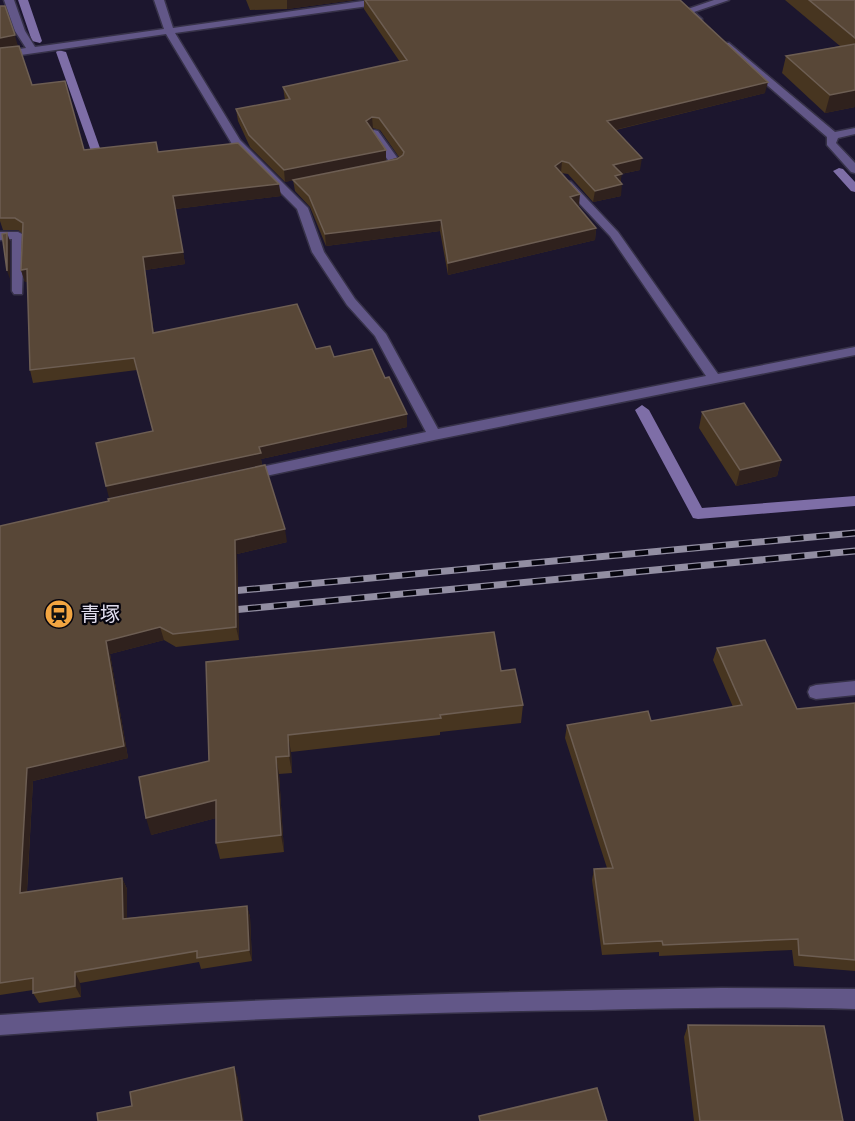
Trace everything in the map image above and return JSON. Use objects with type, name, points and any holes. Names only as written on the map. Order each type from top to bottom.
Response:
[{"type":"street","points":[[9,0],[20,31],[32,51]]},
{"type":"street","points":[[159,0],[169,31],[236,142],[287,186],[302,208],[318,252],[351,302],[380,334],[434,435]]},
{"type":"street","points":[[0,56],[390,0]]},
{"type":"street","points":[[704,26],[687,11],[724,0]]},
{"type":"street","points":[[721,40],[833,136]]},
{"type":"street","points":[[833,136],[855,130]]},
{"type":"street","points":[[374,133],[397,165],[374,170]]},
{"type":"street","points":[[833,136],[831,143],[855,170]]},
{"type":"street","points":[[562,178],[614,234],[715,379]]},
{"type":"street","points":[[0,236],[18,235],[18,291]]},
{"type":"street","points":[[234,478],[434,435],[855,351]]},
{"type":"street","points":[[816,692],[855,688]]},
{"type":"street","points":[[0,1025],[159,1013],[494,1001],[794,997],[855,999]]},
{"type":"building","points":[[365,0],[680,0],[768,82],[607,121],[642,158],[613,165],[622,174],[615,176],[622,184],[595,191],[569,163],[562,161],[555,166],[580,194],[570,197],[596,228],[448,263],[441,220],[325,234],[309,196],[293,180],[397,159],[403,155],[404,152],[379,118],[372,117],[366,121],[386,150],[284,170],[249,135],[236,109],[290,99],[283,87],[407,60]]},
{"type":"building","points":[[809,0],[855,0],[855,38]]},
{"type":"building","points":[[0,6],[5,6],[15,35],[0,38]]},
{"type":"building","points":[[855,44],[855,90],[830,95],[786,56]]},
{"type":"building","points":[[19,46],[32,85],[65,81],[84,150],[156,142],[158,152],[238,143],[279,184],[173,196],[183,252],[143,257],[153,333],[297,304],[316,349],[330,346],[334,357],[372,349],[385,378],[389,377],[407,414],[259,447],[261,453],[106,486],[96,443],[153,431],[134,358],[30,370],[27,269],[21,270],[23,223],[15,218],[0,218],[0,48]]},
{"type":"building","points":[[7,233],[7,271],[2,234]]},
{"type":"building","points":[[744,403],[781,460],[740,470],[702,412]]},
{"type":"building","points":[[265,465],[285,529],[235,540],[236,627],[173,634],[160,627],[106,641],[124,746],[27,768],[20,893],[122,878],[123,919],[247,906],[249,950],[197,958],[197,951],[75,972],[75,986],[33,993],[33,978],[0,983],[0,526],[109,501],[108,499]]},
{"type":"building","points":[[494,632],[501,671],[515,669],[523,705],[440,715],[441,718],[288,735],[289,756],[276,757],[281,835],[216,843],[216,800],[146,818],[139,777],[209,761],[206,662]]},
{"type":"building","points":[[765,640],[797,709],[855,703],[855,960],[799,955],[798,939],[663,945],[662,941],[604,944],[594,869],[613,868],[567,725],[648,711],[651,721],[742,705],[717,648]]},
{"type":"building","points":[[688,1025],[824,1026],[843,1121],[700,1121]]},
{"type":"building","points":[[234,1067],[242,1121],[98,1121],[97,1113],[132,1106],[130,1092]]},
{"type":"building","points":[[597,1088],[607,1121],[480,1121],[479,1116]]},
{"type":"waterway","points":[[23,0],[37,41]]},
{"type":"waterway","points":[[61,52],[96,151]]},
{"type":"waterway","points":[[839,171],[855,189]]},
{"type":"waterway","points":[[642,410],[698,514],[855,501]]},
{"type":"railway","points":[[221,592],[855,533]]},
{"type":"railway","points":[[222,611],[855,551]]},
{"type":"place","name":"青塚","points":[[59,614]]}]
